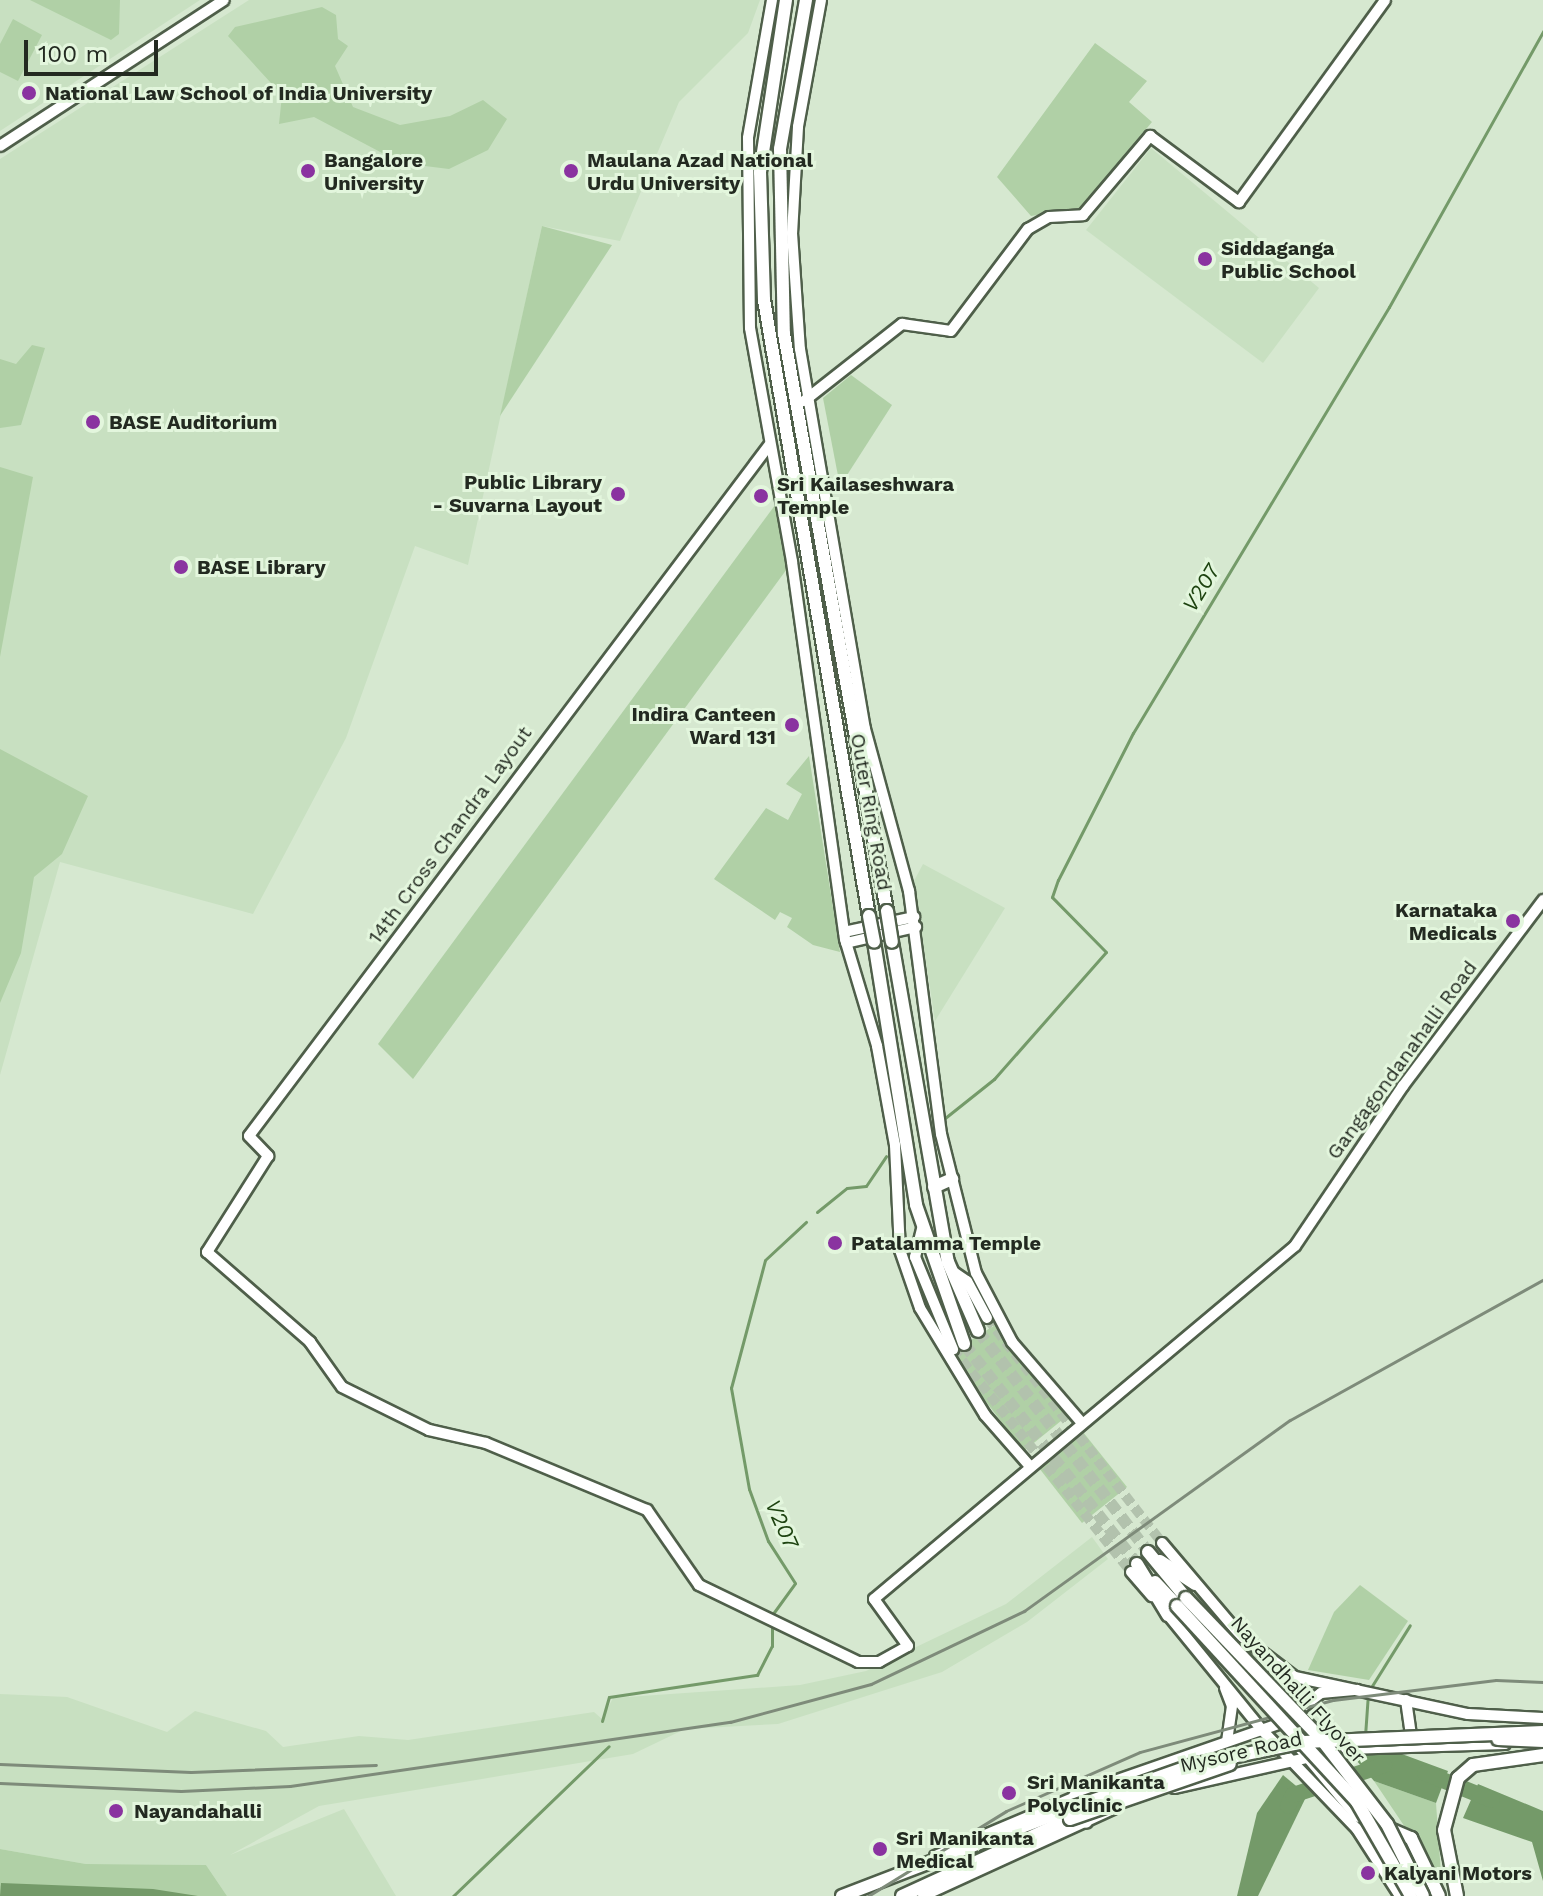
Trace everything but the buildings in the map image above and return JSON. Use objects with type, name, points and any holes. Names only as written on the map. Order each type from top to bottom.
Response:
[{"type":"highway","name":"Outer Ring Road","points":[[786,0],[759,195],[772,402],[874,942],[922,1229],[959,1346]]},
{"type":"highway","name":"Outer Ring Road","points":[[806,0],[784,112],[778,239],[802,401],[934,1187],[951,1270],[978,1331]]},
{"type":"highway","points":[[934,1187],[952,1179]]},
{"type":"highway","points":[[900,1189],[914,1187]]},
{"type":"highway","points":[[1177,1606],[1148,1552],[1195,1584]]},
{"type":"highway","points":[[1134,1568],[1177,1606]]},
{"type":"highway","name":"Nayandhalli Flyover","points":[[1177,1606],[1357,1802],[1411,1896]]},
{"type":"highway","name":"Nayandhalli Flyover","points":[[1177,1606],[1337,1759],[1387,1824],[1423,1896]]},
{"type":"highway","points":[[1281,1723],[1306,1757],[1309,1770],[1332,1796],[1368,1823],[1411,1838],[1439,1896]]},
{"type":"highway","points":[[904,1872],[1068,1814],[1193,1765],[1304,1742],[1543,1732]]},
{"type":"highway","points":[[902,1896],[1068,1814],[1198,1773],[1304,1748],[1451,1737],[1543,1743]]},
{"type":"highway","points":[[1456,1892],[1446,1855],[1448,1793],[1473,1765],[1543,1755]]},
{"type":"highway","points":[[1075,1796],[1086,1822]]},
{"type":"highway","name":"Mysore Road","points":[[842,1896],[904,1872]]},
{"type":"street","points":[[0,146],[224,0]]},
{"type":"street","points":[[772,0],[755,82],[744,217],[750,328],[772,402],[770,444],[845,938],[877,1046],[900,1189],[900,1250],[920,1308],[985,1415],[1029,1465]]},
{"type":"street","points":[[821,0],[794,166],[792,233],[802,401],[865,729],[915,922],[939,1122],[952,1179],[993,1312],[1081,1422]]},
{"type":"street","points":[[802,401],[902,324],[951,331],[1028,229],[1049,217],[1083,215],[1150,136],[1239,202],[1385,0]]},
{"type":"street","name":"14th Cross Chandra Layout","points":[[770,444],[249,1136],[268,1156],[207,1252],[310,1342],[342,1387],[429,1430],[486,1443],[647,1510],[699,1585],[788,1631]]},
{"type":"street","name":"Gangagondanahalli Road","points":[[788,1631],[858,1662],[879,1662],[908,1646],[874,1599],[1029,1465],[1295,1246],[1403,1086],[1543,900]]},
{"type":"street","points":[[845,938],[915,922]]},
{"type":"street","points":[[951,1270],[967,1281],[987,1318]]},
{"type":"street","points":[[1162,1543],[1241,1636],[1295,1677],[1406,1700],[1539,1718]]},
{"type":"street","points":[[1177,1606],[1213,1665],[1262,1730],[1292,1760],[1309,1770]]},
{"type":"street","points":[[1213,1665],[1232,1706],[1227,1740]]},
{"type":"street","points":[[1281,1723],[1307,1698],[1357,1690]]},
{"type":"street","points":[[1406,1700],[1412,1743]]},
{"type":"street","name":"Mysore Road","points":[[904,1872],[1075,1796],[1281,1723]]},
{"type":"street","name":"Mysore Road","points":[[923,1896],[1086,1822],[1174,1788],[1306,1757],[1366,1748],[1412,1743],[1543,1743]]},
{"type":"street","points":[[1332,1796],[1400,1896]]},
{"type":"shaded area","name":"National Law School of India University","points":[[0,0],[200,0],[0,131]]},
{"type":"shaded area","points":[[30,0],[120,0],[119,34],[111,40]]},
{"type":"shaded area","points":[[249,0],[760,0],[748,33],[679,102],[620,241],[542,226],[468,565],[415,546],[346,738],[253,914],[60,862],[0,1075],[0,159]]},
{"type":"shaded area","points":[[322,7],[336,15],[338,39],[348,46],[335,66],[353,107],[400,125],[450,116],[483,100],[507,119],[488,150],[449,169],[401,163],[314,117],[279,124],[282,95],[228,36],[235,27]]},
{"type":"shaded area","points":[[13,19],[42,35],[18,81],[0,72],[0,44]]},
{"type":"shaded area","points":[[1095,43],[1147,81],[1129,102],[1152,122],[1080,208],[1031,216],[997,177]]},
{"type":"shaded area","name":"Siddaganga Public School","points":[[1151,148],[1319,288],[1263,363],[1086,230]]},
{"type":"shaded area","points":[[542,226],[612,245],[500,416]]},
{"type":"shaded area","points":[[32,345],[45,348],[21,425],[0,428],[0,359],[16,364]]},
{"type":"shaded area","points":[[851,375],[892,405],[840,486],[823,398]]},
{"type":"shaded area","points":[[0,467],[33,477],[0,657]]},
{"type":"shaded area","points":[[781,497],[792,562],[413,1079],[378,1044]]},
{"type":"shaded area","points":[[0,749],[88,796],[62,854],[34,877],[21,953],[0,1003]]},
{"type":"shaded area","points":[[809,756],[840,952],[813,945],[787,927],[792,918],[780,912],[775,920],[714,879],[766,808],[788,820],[802,794],[786,784]]},
{"type":"shaded area","points":[[923,864],[1005,908],[935,1021],[914,881]]},
{"type":"shaded area","points":[[995,1325],[1067,1416],[1024,1451],[949,1354]]},
{"type":"shaded area","points":[[1083,1432],[1127,1487],[1082,1523],[1039,1468]]},
{"type":"shaded area","points":[[1092,1537],[1108,1559],[1027,1622],[942,1672],[778,1724],[685,1729],[633,1754],[319,1806],[230,1855],[344,1809],[396,1896],[227,1896],[206,1865],[86,1864],[0,1849],[0,1694],[67,1697],[167,1732],[195,1711],[266,1731],[283,1747],[359,1736],[408,1740],[594,1712],[602,1719],[613,1698],[800,1685],[866,1671],[1006,1604]]},
{"type":"shaded area","points":[[1360,1585],[1408,1621],[1369,1680],[1308,1670],[1334,1612]]},
{"type":"shaded area","points":[[1391,1750],[1448,1771],[1436,1803],[1374,1781],[1351,1754]]},
{"type":"shaded area","points":[[1283,1775],[1307,1795],[1258,1896],[1237,1896],[1257,1813]]},
{"type":"shaded area","points":[[1374,1781],[1436,1803],[1442,1888],[1419,1848]]},
{"type":"shaded area","points":[[1478,1784],[1543,1811],[1543,1881],[1532,1842],[1463,1818]]},
{"type":"shaded area","points":[[0,1849],[86,1864],[206,1865],[227,1896],[0,1896]]},
{"type":"shaded area","points":[[1,1883],[153,1889],[198,1896],[0,1896]]},
{"type":"waterway","name":"V207","points":[[945,1118],[994,1079],[1106,952],[1052,897],[1058,880],[1133,733],[1389,307],[1543,31]]},
{"type":"waterway","name":"V207","points":[[817,1212],[847,1188],[866,1186],[886,1156]]},
{"type":"waterway","name":"V207","points":[[602,1721],[609,1697],[757,1675],[772,1646],[772,1615],[795,1583],[768,1541],[749,1489],[731,1388],[765,1260],[806,1222]]},
{"type":"waterway","points":[[1370,1689],[1410,1625]]},
{"type":"waterway","points":[[1365,1736],[1368,1697]]},
{"type":"waterway","name":"V207","points":[[453,1896],[609,1746]]},
{"type":"waterway","points":[[1288,1806],[1293,1795],[1384,1765]]},
{"type":"waterway","points":[[1425,1773],[1492,1800]]},
{"type":"tunnel","points":[[987,1318],[1162,1543]]},
{"type":"tunnel","points":[[978,1331],[1148,1552]]},
{"type":"tunnel","points":[[964,1344],[1137,1564]]},
{"type":"tunnel","points":[[953,1349],[1131,1572]]},
{"type":"railway","points":[[0,1783],[181,1791],[290,1786],[730,1722],[871,1684],[1024,1611],[1290,1420],[1543,1280]]},
{"type":"railway","points":[[868,1896],[1006,1811],[1140,1752],[1333,1700],[1496,1680],[1543,1682]]},
{"type":"railway","points":[[0,1764],[191,1772],[376,1765]]},
{"type":"place","name":"National Law School of India University","points":[[29,93]]},
{"type":"place","name":"Bangalore University","points":[[308,171]]},
{"type":"place","name":"Maulana Azad National Urdu University","points":[[571,171]]},
{"type":"place","name":"Siddaganga Public School","points":[[1205,259]]},
{"type":"place","name":"BASE Auditorium","points":[[93,422]]},
{"type":"place","name":"Public Library - Suvarna Layout","points":[[618,494]]},
{"type":"place","name":"Sri Kailaseshwara Temple","points":[[761,496]]},
{"type":"place","name":"BASE Library","points":[[181,567]]},
{"type":"place","name":"Indira Canteen Ward 131","points":[[792,725]]},
{"type":"place","name":"Karnataka Medicals","points":[[1513,921]]},
{"type":"place","name":"Patalamma Temple","points":[[835,1243]]},
{"type":"place","name":"Sri Manikanta Polyclinic","points":[[1009,1793]]},
{"type":"place","name":"Nayandahalli","points":[[116,1811]]},
{"type":"place","name":"Sri Manikanta Medical","points":[[880,1849]]},
{"type":"place","name":"Kalyani Motors","points":[[1368,1873]]}]
